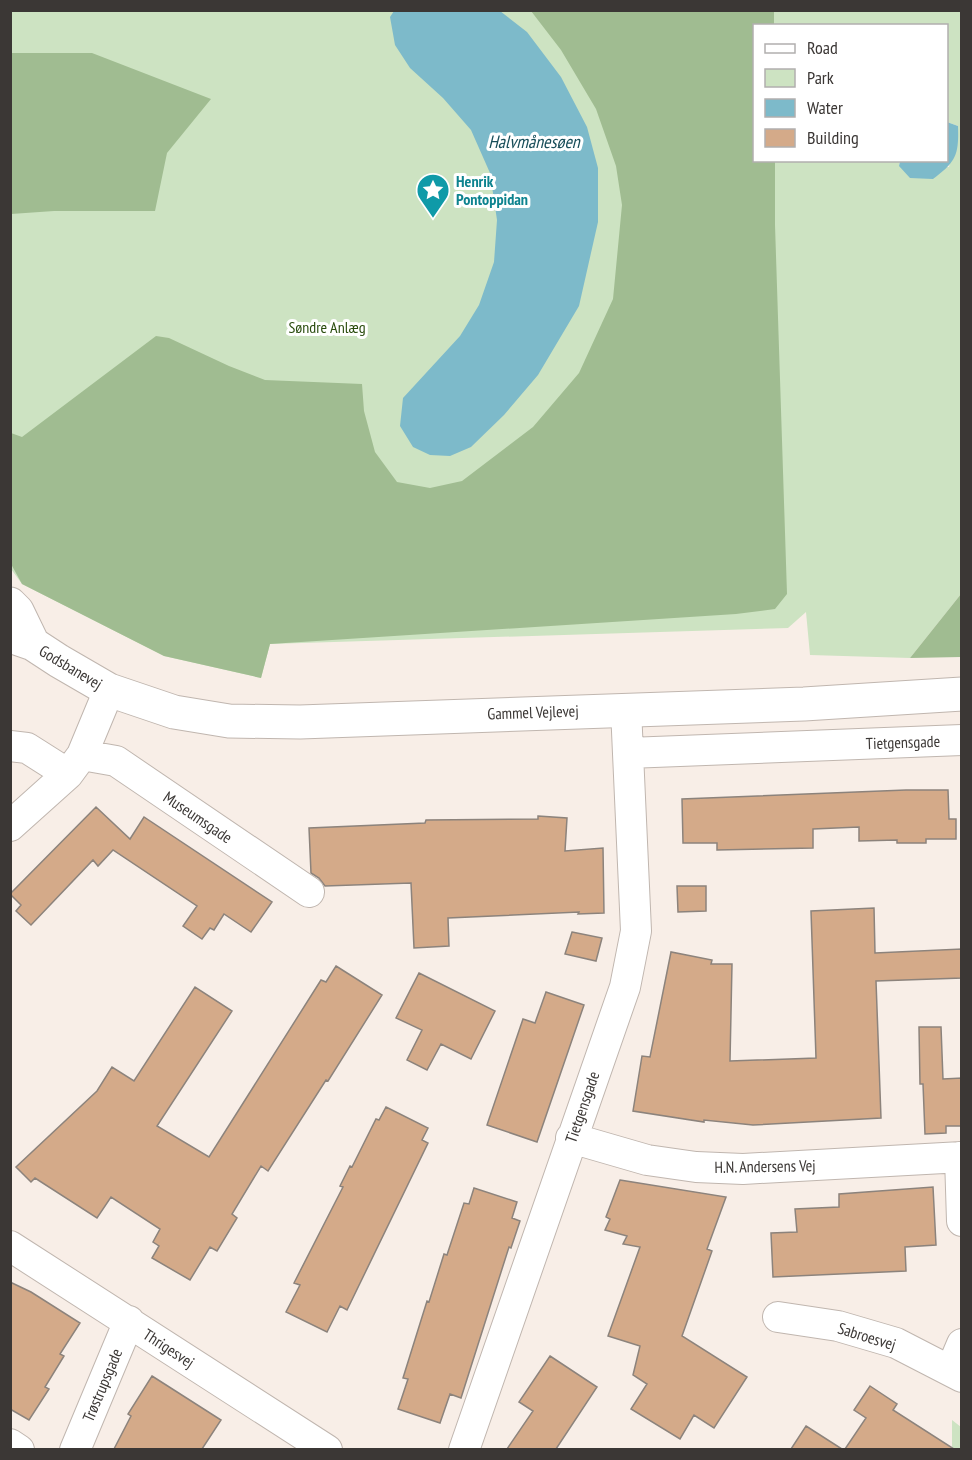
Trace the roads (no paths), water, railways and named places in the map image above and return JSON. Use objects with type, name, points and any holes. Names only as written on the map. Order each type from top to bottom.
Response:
[{"type":"street","name":"Godsbanevej","points":[[10,604],[17,611],[22,640],[109,690]]},
{"type":"street","name":"Gammel Vejlevej","points":[[109,690],[174,712],[230,721],[300,722],[804,704],[962,694]]},
{"type":"street","points":[[10,826],[75,765],[109,690]]},
{"type":"street","name":"Tietgensgade","points":[[464,1449],[624,987],[636,931],[626,709]]},
{"type":"street","name":"Tietgensgade","points":[[628,753],[962,740]]},
{"type":"street","points":[[10,746],[27,748],[75,765]]},
{"type":"street","name":"Museumsgade","points":[[75,765],[116,761],[309,892]]},
{"type":"street","name":"H.N. Andersens Vej","points":[[571,1138],[647,1160],[696,1167],[742,1169],[961,1157]]},
{"type":"street","points":[[961,1157],[962,1221]]},
{"type":"street","name":"Thrigesvej","points":[[10,1246],[327,1449]]},
{"type":"street","name":"Sabroesvej","points":[[778,1317],[838,1326],[958,1364]]},
{"type":"street","name":"Trøstrupsgade","points":[[75,1449],[129,1322]]},
{"type":"street","points":[[10,1444],[20,1449]]},
{"type":"water","name":"Halvmånesøen","points":[[394,11],[500,11],[527,32],[561,77],[587,127],[598,168],[598,222],[579,306],[538,375],[504,415],[471,447],[450,456],[430,455],[413,447],[400,426],[403,398],[460,336],[479,305],[494,262],[497,220],[490,173],[471,130],[443,98],[410,68],[395,45],[390,17]]},
{"type":"water","points":[[948,122],[958,126],[957,151],[947,168],[933,179],[910,178],[899,166],[900,162],[948,162]]},
{"type":"place","name":"Henrik Pontoppidan","points":[[433,219]]},
{"type":"park label","name":"Søndre Anlæg","points":[[327,327]]}]
